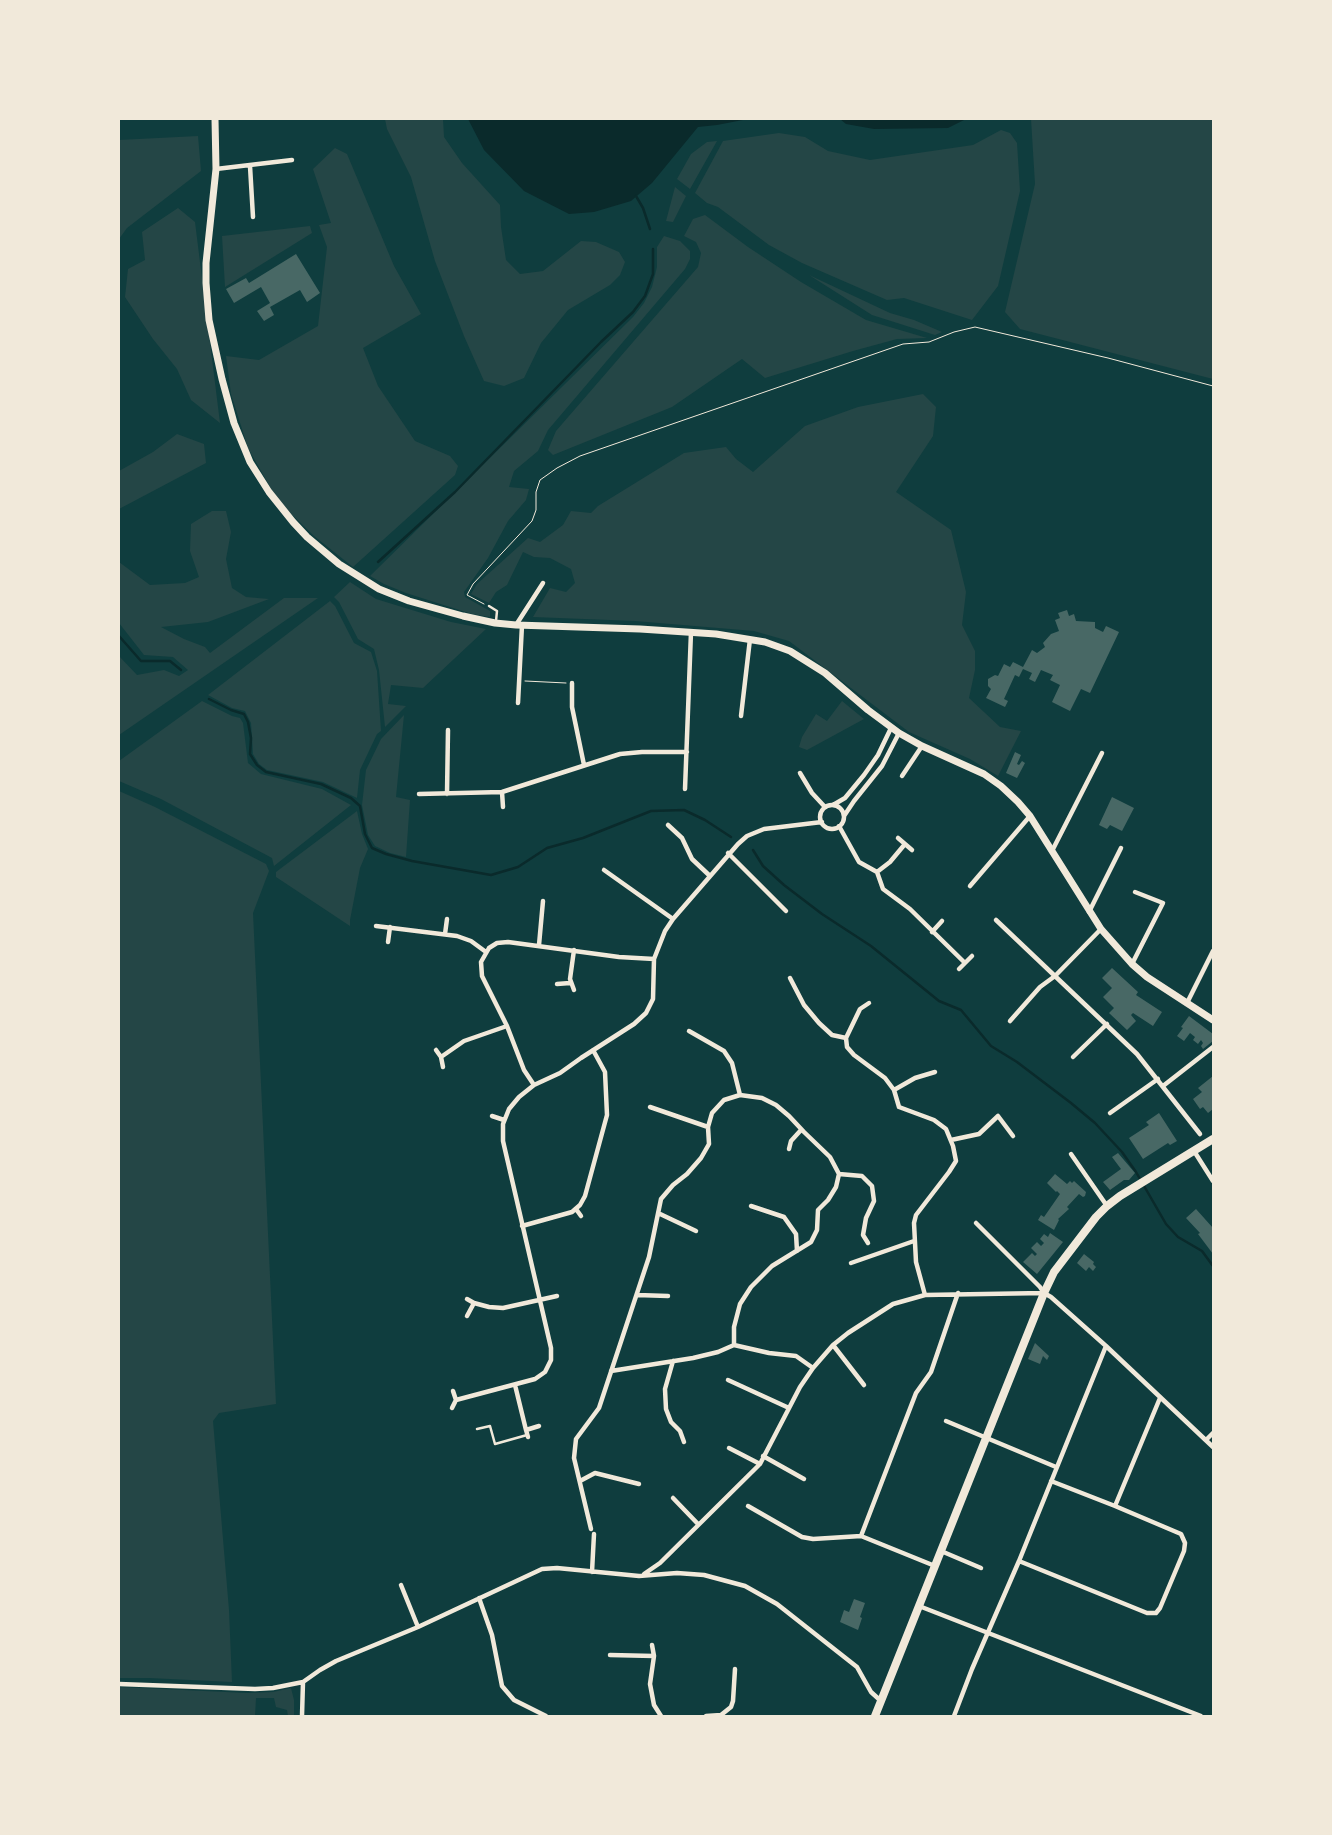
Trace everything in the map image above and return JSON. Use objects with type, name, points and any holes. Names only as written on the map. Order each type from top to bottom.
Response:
[{"type":"highway","points":[[874,1716],[1054,1272],[1096,1217],[1107,1206],[1213,1139]]},
{"type":"main road","points":[[215,119],[216,169],[206,263],[210,320],[222,379],[242,445],[258,476],[280,506],[307,537],[339,564],[386,592],[409,601],[463,616],[495,623],[519,625],[691,632],[750,639],[779,646],[815,666],[891,728],[922,746],[984,774],[1001,786],[1030,816],[1089,912],[1101,929],[1132,964],[1147,977],[1213,1020]]},
{"type":"street","points":[[216,169],[292,160]]},
{"type":"street","points":[[250,166],[254,217]]},
{"type":"street","points":[[518,703],[519,625],[543,583]]},
{"type":"street","points":[[685,789],[691,632]]},
{"type":"street","points":[[740,716],[750,639]]},
{"type":"street","points":[[572,683],[572,706],[584,765]]},
{"type":"street","points":[[891,728],[878,755],[864,775],[845,798],[825,807],[821,813],[822,822],[828,828],[842,824],[844,816],[854,801],[882,766],[899,733]]},
{"type":"street","points":[[447,794],[448,730]]},
{"type":"street","points":[[902,776],[922,746]]},
{"type":"street","points":[[419,794],[502,792],[525,786],[608,757],[631,752],[686,752]]},
{"type":"street","points":[[1052,851],[1102,753]]},
{"type":"street","points":[[800,773],[812,793],[825,807]]},
{"type":"street","points":[[502,792],[503,807]]},
{"type":"street","points":[[833,805],[842,810],[844,816]]},
{"type":"street","points":[[970,886],[1030,816]]},
{"type":"street","points":[[456,1400],[514,1386],[540,1376],[545,1372],[551,1360],[551,1348],[503,1141],[504,1120],[513,1104],[534,1085],[556,1076],[639,1020],[650,1008],[653,999],[654,959],[660,940],[672,919],[728,853],[747,836],[764,829],[822,822]]},
{"type":"street","points":[[668,826],[682,838],[692,859],[710,876]]},
{"type":"street","points":[[839,826],[860,862],[877,872],[883,889],[910,909],[965,963]]},
{"type":"street","points":[[898,838],[912,850]]},
{"type":"street","points":[[877,872],[890,862],[905,844]]},
{"type":"street","points":[[1089,912],[1121,848]]},
{"type":"street","points":[[728,853],[786,911]]},
{"type":"street","points":[[604,870],[672,919]]},
{"type":"street","points":[[1132,964],[1163,903],[1135,892]]},
{"type":"street","points":[[539,945],[543,901]]},
{"type":"street","points":[[445,934],[447,919]]},
{"type":"street","points":[[996,920],[1137,1054],[1200,1134]]},
{"type":"street","points":[[932,932],[942,921]]},
{"type":"street","points":[[376,926],[445,934],[466,939],[486,952]]},
{"type":"street","points":[[388,942],[390,928]]},
{"type":"street","points":[[1010,1021],[1040,987],[1055,976],[1101,929]]},
{"type":"street","points":[[534,1085],[524,1070],[508,1026],[482,976],[481,962],[486,952],[502,942],[539,945],[619,957],[654,959]]},
{"type":"street","points":[[574,950],[570,983],[574,990]]},
{"type":"street","points":[[1188,1003],[1213,952]]},
{"type":"street","points":[[959,970],[972,956]]},
{"type":"street","points":[[790,978],[804,1005],[820,1023],[832,1035],[846,1038]]},
{"type":"street","points":[[556,984],[570,983]]},
{"type":"street","points":[[869,1003],[860,1009],[846,1038],[848,1047],[854,1055],[885,1078],[894,1090],[899,1107],[934,1120],[946,1129],[956,1161],[916,1214],[914,1223],[916,1262],[925,1295]]},
{"type":"street","points":[[1073,1056],[1107,1024]]},
{"type":"street","points":[[441,1057],[464,1041],[508,1026]]},
{"type":"street","points":[[689,1031],[724,1051],[732,1063],[740,1095]]},
{"type":"street","points":[[1163,1086],[1213,1047]]},
{"type":"street","points":[[436,1050],[441,1057],[443,1066]]},
{"type":"street","points":[[522,1226],[568,1214],[576,1210],[585,1196],[608,1115],[604,1072],[593,1050]]},
{"type":"street","points":[[894,1090],[915,1078],[936,1072]]},
{"type":"street","points":[[1110,1113],[1158,1079]]},
{"type":"street","points":[[591,1529],[574,1458],[576,1439],[599,1408],[649,1257],[661,1199],[701,1158],[709,1144],[708,1127],[712,1113],[724,1100],[740,1095],[762,1098],[776,1105],[830,1157],[839,1174],[836,1187],[828,1200],[818,1210],[817,1230],[811,1242],[772,1266],[751,1287],[740,1304],[734,1328],[734,1345]]},
{"type":"street","points":[[650,1107],[708,1127]]},
{"type":"street","points":[[492,1116],[504,1120]]},
{"type":"street","points":[[950,1140],[979,1134],[998,1116],[1013,1136]]},
{"type":"street","points":[[789,1149],[791,1141],[801,1130]]},
{"type":"street","points":[[1194,1151],[1213,1181]]},
{"type":"street","points":[[1071,1154],[1107,1206]]},
{"type":"street","points":[[839,1174],[862,1176],[872,1186],[874,1201],[866,1218],[863,1235],[868,1243]]},
{"type":"street","points":[[751,1206],[784,1217],[796,1234],[797,1251]]},
{"type":"street","points":[[576,1210],[581,1216]]},
{"type":"street","points":[[658,1213],[696,1231]]},
{"type":"street","points":[[976,1223],[1044,1293],[1051,1297],[1106,1346],[1213,1447]]},
{"type":"street","points":[[851,1263],[914,1241]]},
{"type":"street","points":[[642,1575],[660,1563],[760,1464],[788,1408],[813,1368],[833,1345],[848,1333],[893,1304],[925,1295],[1044,1293]]},
{"type":"street","points":[[861,1536],[916,1393],[931,1372],[958,1294]]},
{"type":"street","points":[[637,1295],[668,1296]]},
{"type":"street","points":[[467,1299],[489,1308],[503,1308],[557,1296]]},
{"type":"street","points":[[467,1316],[474,1303]]},
{"type":"street","points":[[611,1371],[718,1352],[734,1345],[769,1353],[796,1356],[813,1368]]},
{"type":"street","points":[[833,1345],[864,1385]]},
{"type":"street","points":[[954,1716],[1106,1346]]},
{"type":"street","points":[[673,1361],[665,1389],[666,1409],[670,1422],[680,1431],[684,1442]]},
{"type":"street","points":[[728,1380],[788,1408]]},
{"type":"street","points":[[514,1386],[528,1436]]},
{"type":"street","points":[[452,1408],[456,1400],[453,1391]]},
{"type":"street","points":[[1115,1506],[1160,1398]]},
{"type":"street","points":[[946,1420],[1056,1467]]},
{"type":"street","points":[[526,1430],[539,1426]]},
{"type":"street","points":[[1206,1440],[1213,1433]]},
{"type":"street","points":[[729,1448],[760,1464]]},
{"type":"street","points":[[763,1456],[804,1479]]},
{"type":"street","points":[[580,1481],[595,1473],[639,1484]]},
{"type":"street","points":[[1019,1561],[1147,1613],[1156,1613],[1160,1608],[1184,1551],[1185,1543],[1181,1534],[1051,1481]]},
{"type":"street","points":[[673,1498],[698,1524]]},
{"type":"street","points":[[748,1506],[802,1537],[812,1539],[861,1536],[935,1566]]},
{"type":"street","points":[[592,1572],[594,1534]]},
{"type":"street","points":[[941,1551],[981,1568]]},
{"type":"street","points":[[119,1684],[255,1689],[274,1688],[304,1682],[336,1661],[418,1627],[542,1568],[642,1575],[677,1573],[704,1575],[745,1586],[776,1604],[857,1667],[871,1692],[881,1701]]},
{"type":"street","points":[[401,1585],[418,1627]]},
{"type":"street","points":[[479,1598],[492,1635],[502,1686],[514,1700],[546,1716]]},
{"type":"street","points":[[919,1606],[1201,1716]]},
{"type":"street","points":[[652,1645],[654,1656],[650,1684],[654,1705],[661,1716]]},
{"type":"street","points":[[610,1655],[654,1656]]},
{"type":"street","points":[[706,1716],[721,1714],[730,1707],[733,1701],[735,1669]]},
{"type":"street","points":[[302,1716],[304,1682]]},
{"type":"lane","points":[[489,606],[497,611],[495,623]]},
{"type":"lane","points":[[477,1429],[490,1426],[495,1444],[528,1436]]},
{"type":"path","points":[[489,606],[467,595],[473,584],[532,521],[536,510],[536,492],[540,480],[557,468],[580,456],[903,344],[929,342],[954,332],[975,327],[1213,386]]},
{"type":"path","points":[[519,681],[572,683]]},
{"type":"shaded area","points":[[385,119],[443,119],[444,137],[462,163],[500,205],[506,260],[520,274],[543,271],[581,241],[596,242],[619,252],[625,262],[620,275],[610,285],[568,310],[541,343],[524,378],[504,386],[484,381],[464,336],[435,261],[411,177],[387,129]]},
{"type":"shaded area","points":[[468,119],[748,119],[698,127],[652,183],[631,201],[594,212],[569,214],[524,191],[484,150]]},
{"type":"shaded area","points":[[840,119],[966,119],[948,128],[874,129],[846,124]]},
{"type":"shaded area","points":[[1031,119],[1213,119],[1213,379],[1020,329],[1005,312],[1035,184]]},
{"type":"shaded area","points":[[1001,130],[1010,133],[1017,143],[1020,191],[998,286],[972,320],[904,298],[887,300],[802,263],[769,245],[718,207],[707,203],[695,193],[723,141],[779,133],[805,137],[828,151],[870,160],[973,145]]},
{"type":"shaded area","points":[[198,136],[201,171],[127,228],[119,239],[119,140]]},
{"type":"shaded area","points":[[717,141],[690,189],[677,179],[691,154],[707,142]]},
{"type":"shaded area","points":[[335,148],[347,154],[394,266],[421,314],[363,348],[378,386],[415,441],[450,456],[458,466],[455,475],[353,567],[314,536],[278,501],[248,448],[231,394],[226,356],[259,360],[318,326],[327,247],[319,225],[331,223],[313,169]]},
{"type":"shaded area","points":[[675,187],[686,196],[673,222],[666,221]]},
{"type":"shaded area","points":[[178,208],[195,222],[220,423],[191,400],[177,369],[153,339],[125,297],[128,269],[145,260],[142,232]]},
{"type":"shaded area","points":[[705,215],[748,247],[801,282],[866,320],[927,338],[897,339],[765,378],[742,359],[672,407],[553,455],[548,450],[556,431],[698,267],[701,253],[696,242],[684,236],[693,219]]},
{"type":"shaded area","points":[[310,226],[312,233],[225,287],[222,236]]},
{"type":"shaded area","points":[[664,236],[680,241],[690,251],[690,259],[685,269],[548,430],[538,451],[514,471],[509,487],[529,489],[526,500],[508,521],[488,558],[464,592],[465,597],[490,611],[490,617],[472,614],[406,593],[370,576],[633,317],[644,303],[652,287],[657,267],[657,247]]},
{"type":"shaded area","points":[[809,275],[890,313],[914,320],[942,332],[935,335],[872,315]]},
{"type":"shaded area","points":[[923,394],[936,407],[933,436],[896,492],[951,530],[966,592],[962,625],[975,651],[975,670],[969,698],[1000,727],[1021,731],[998,776],[970,759],[909,732],[789,641],[754,631],[635,621],[533,617],[550,588],[566,592],[575,583],[571,569],[550,558],[534,557],[523,552],[507,585],[496,592],[489,603],[471,594],[477,584],[528,538],[540,542],[563,525],[571,511],[591,513],[598,506],[684,453],[726,447],[736,459],[753,472],[805,426],[858,407]]},
{"type":"shaded area","points":[[177,434],[204,444],[206,463],[119,509],[119,471],[153,452]]},
{"type":"shaded area","points":[[212,511],[226,511],[231,532],[226,559],[232,588],[246,597],[269,599],[208,622],[161,627],[205,647],[210,653],[284,598],[318,598],[119,735],[119,656],[137,675],[164,670],[179,676],[188,670],[173,657],[144,655],[119,623],[119,562],[150,585],[185,583],[199,577],[190,551],[191,524]]},
{"type":"shaded area","points":[[350,582],[376,599],[451,622],[486,629],[423,688],[391,685],[388,704],[406,706],[385,727],[379,670],[374,649],[358,639],[339,602],[334,597]]},
{"type":"shaded area","points":[[330,601],[335,606],[354,643],[371,652],[377,671],[381,731],[377,734],[360,770],[357,798],[323,782],[267,770],[259,764],[253,754],[251,723],[245,711],[232,708],[208,695]]},
{"type":"shaded area","points":[[202,701],[240,718],[243,723],[248,763],[261,774],[322,789],[351,805],[274,866],[272,858],[161,799],[119,781],[119,761]]},
{"type":"shaded area","points":[[842,701],[864,719],[807,750],[799,747],[802,737],[816,714],[827,721]]},
{"type":"shaded area","points":[[404,715],[396,797],[410,800],[406,857],[390,853],[375,846],[368,835],[362,805],[366,770],[381,739]]},
{"type":"shaded area","points":[[119,791],[155,807],[266,864],[269,871],[253,913],[276,1404],[219,1413],[213,1421],[229,1610],[232,1682],[119,1678]]},
{"type":"shaded area","points":[[357,811],[362,834],[368,849],[360,868],[350,926],[276,877],[276,872]]},
{"type":"shaded area","points":[[119,1687],[247,1693],[273,1692],[291,1688],[294,1700],[294,1716],[288,1716],[287,1710],[276,1707],[274,1698],[256,1698],[255,1716],[119,1716]]},
{"type":"building","points":[[296,254],[320,293],[307,302],[300,290],[270,307],[274,315],[264,321],[257,311],[270,303],[261,287],[234,303],[226,289],[246,278],[249,283]]},
{"type":"building","points":[[1067,610],[1069,616],[1074,614],[1076,621],[1095,622],[1095,628],[1103,632],[1106,626],[1119,632],[1090,693],[1081,689],[1070,711],[1052,702],[1060,685],[1050,680],[1053,675],[1041,670],[1035,682],[1029,679],[1032,673],[1023,669],[1019,677],[1015,675],[1004,699],[1008,701],[1005,707],[986,698],[991,689],[988,686],[988,679],[995,675],[998,676],[1004,664],[1010,667],[1013,662],[1023,667],[1032,650],[1037,653],[1045,647],[1043,643],[1051,634],[1059,631],[1055,620],[1060,618],[1058,613]]},
{"type":"building","points":[[1015,752],[1021,755],[1017,764],[1019,765],[1022,761],[1025,763],[1017,778],[1006,773]]},
{"type":"building","points":[[1112,797],[1134,808],[1122,831],[1110,825],[1107,829],[1099,825]]},
{"type":"building","points":[[1112,968],[1138,992],[1136,995],[1162,1012],[1153,1026],[1133,1013],[1131,1015],[1136,1021],[1127,1030],[1109,1013],[1114,1008],[1103,997],[1112,988],[1102,978]]},
{"type":"building","points":[[1189,1016],[1213,1034],[1213,1041],[1203,1049],[1201,1040],[1198,1044],[1193,1040],[1195,1037],[1190,1033],[1184,1041],[1177,1036]]},
{"type":"building","points":[[1213,1076],[1213,1109],[1208,1113],[1203,1107],[1200,1109],[1193,1099],[1202,1092],[1198,1088]]},
{"type":"building","points":[[1159,1113],[1177,1141],[1170,1145],[1168,1143],[1143,1159],[1129,1138],[1149,1125],[1146,1122]]},
{"type":"building","points":[[1118,1153],[1135,1173],[1129,1180],[1124,1180],[1110,1190],[1103,1182],[1121,1169],[1112,1157]]},
{"type":"building","points":[[1055,1174],[1067,1184],[1070,1181],[1072,1183],[1074,1181],[1086,1192],[1083,1197],[1079,1194],[1067,1207],[1069,1209],[1058,1219],[1054,1230],[1038,1220],[1041,1215],[1044,1217],[1060,1194],[1047,1183]]},
{"type":"building","points":[[1196,1209],[1213,1228],[1213,1254],[1198,1234],[1200,1233],[1186,1218]]},
{"type":"building","points":[[1050,1233],[1063,1242],[1037,1274],[1023,1262],[1032,1253],[1035,1256],[1037,1254],[1031,1248],[1037,1242],[1041,1246],[1044,1243],[1040,1239],[1044,1234],[1048,1237]]},
{"type":"building","points":[[1084,1254],[1094,1262],[1093,1264],[1096,1267],[1093,1271],[1089,1267],[1086,1271],[1077,1263]]},
{"type":"building","points":[[1035,1343],[1049,1356],[1047,1360],[1043,1356],[1040,1364],[1028,1359]]},
{"type":"building","points":[[854,1599],[865,1603],[858,1630],[840,1622],[844,1610],[849,1612]]},
{"type":"waterway","points":[[636,196],[643,208],[650,229]]},
{"type":"waterway","points":[[378,562],[455,492],[601,342],[633,312],[645,296],[653,274],[653,249]]},
{"type":"waterway","points":[[119,636],[141,661],[170,661],[181,670]]},
{"type":"waterway","points":[[209,699],[244,714],[248,722],[251,738],[250,754],[257,765],[266,772],[321,784],[351,798],[360,806],[365,834],[372,848],[412,861],[491,875],[518,867],[547,848],[583,838],[651,811],[684,810],[705,820],[731,837]]},
{"type":"waterway","points":[[753,850],[763,866],[784,885],[822,914],[871,946],[939,1001],[961,1010],[991,1046],[1017,1062],[1095,1123],[1122,1152],[1136,1172],[1166,1224],[1178,1237],[1202,1251],[1213,1266]]}]
